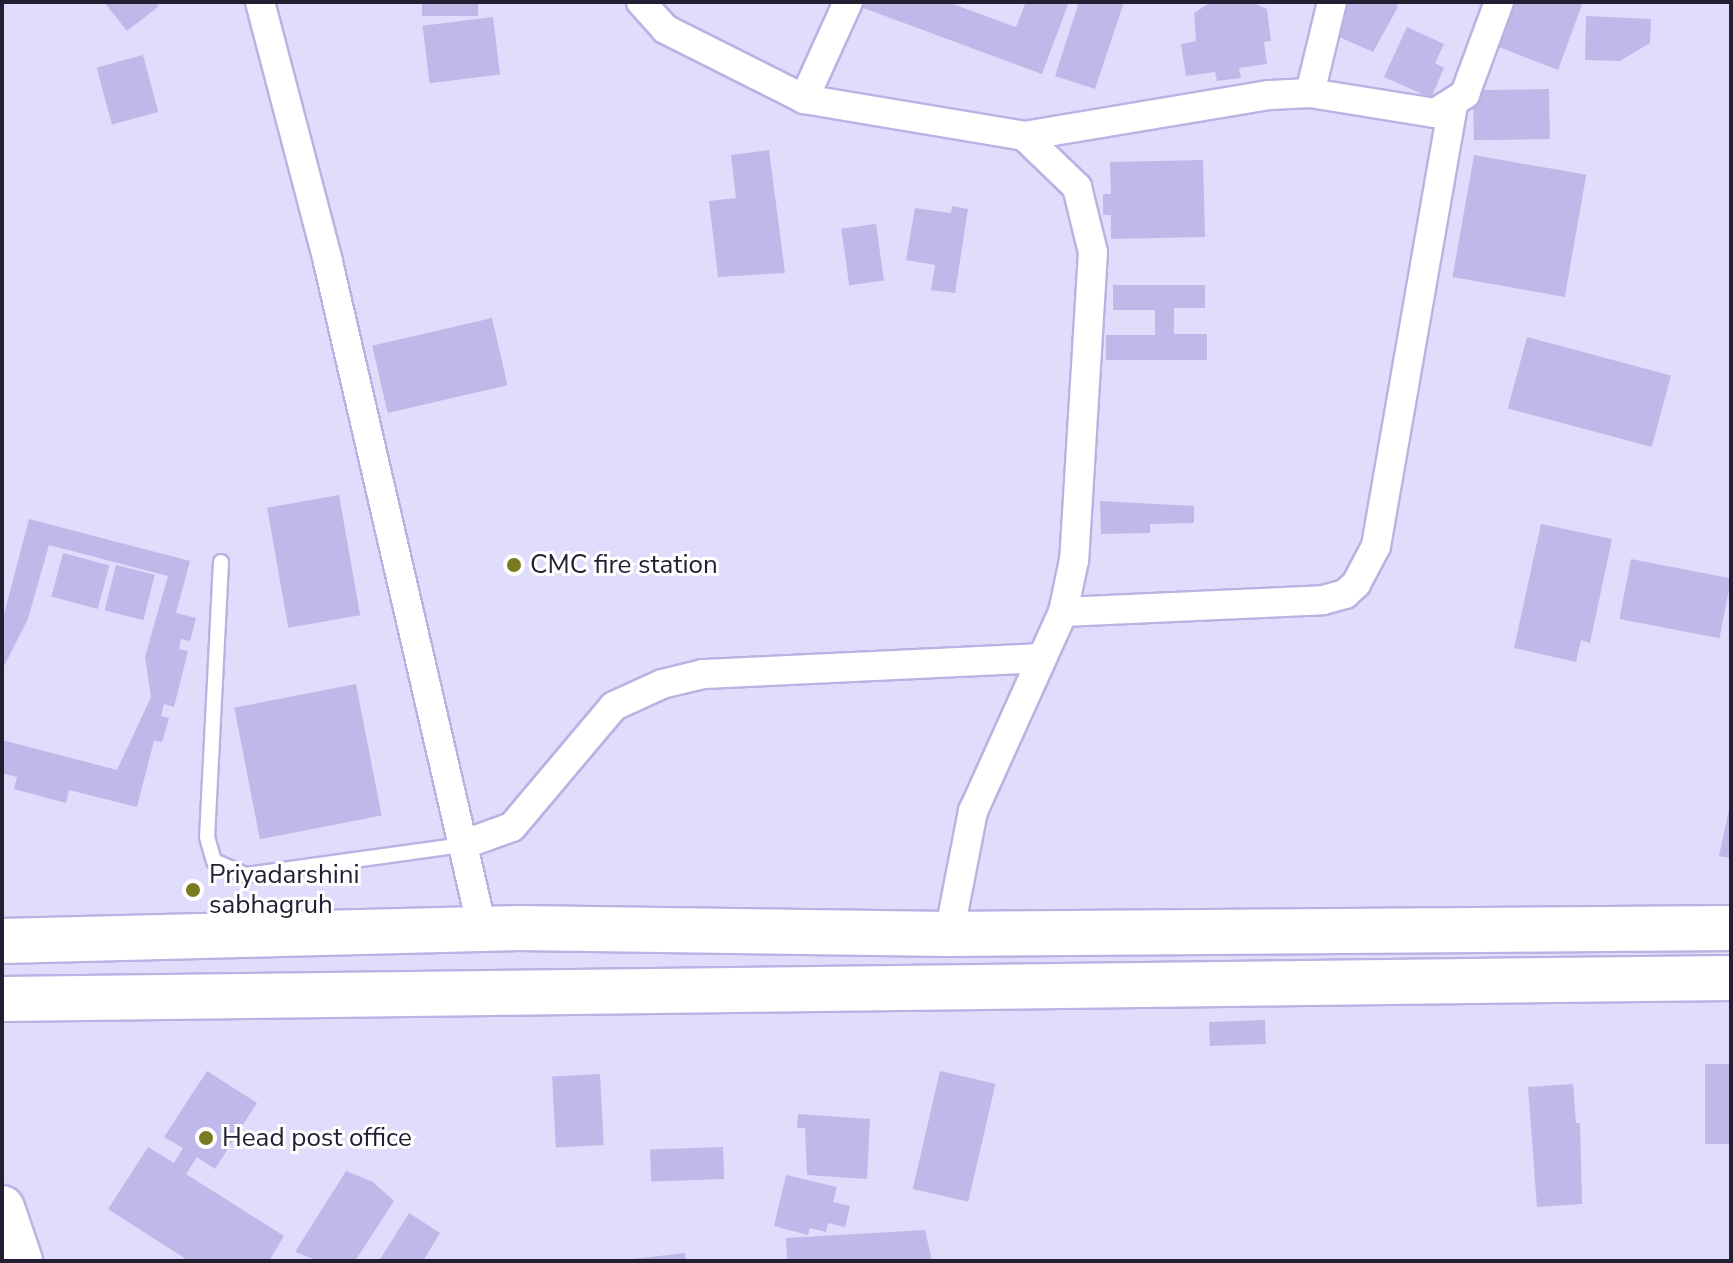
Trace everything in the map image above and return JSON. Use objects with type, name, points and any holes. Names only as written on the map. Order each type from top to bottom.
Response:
[{"type":"main road","points":[[2,941],[500,928],[949,934],[1731,928]]},
{"type":"main road","points":[[500,928],[523,994]]},
{"type":"main road","points":[[2,999],[1731,978]]},
{"type":"street","points":[[260,2],[328,262],[462,845],[500,928]]},
{"type":"street","points":[[641,2],[665,29],[804,99],[1024,136],[1243,98],[1310,93],[1428,113],[1453,104]]},
{"type":"street","points":[[804,99],[848,2]]},
{"type":"street","points":[[1310,93],[1332,2]]},
{"type":"street","points":[[1063,612],[1323,600],[1345,594],[1356,584],[1376,546],[1453,104],[1478,68],[1499,2]]},
{"type":"street","points":[[949,934],[973,811],[1063,612],[1074,560],[1093,252],[1077,187],[1024,136]]},
{"type":"street","points":[[462,845],[512,827],[614,706],[662,684],[703,674],[1040,658]]},
{"type":"lane","points":[[221,562],[207,837],[214,861],[246,875],[462,845]]},
{"type":"building","points":[[104,2],[155,2],[159,6],[127,31]]},
{"type":"building","points":[[422,2],[478,2],[478,16],[422,16]]},
{"type":"building","points":[[859,2],[947,2],[1016,27],[1026,2],[1069,2],[1042,74],[858,6]]},
{"type":"building","points":[[1079,2],[1124,2],[1095,89],[1055,76]]},
{"type":"building","points":[[1211,2],[1251,2],[1267,9],[1271,41],[1264,42],[1267,64],[1239,68],[1241,78],[1217,81],[1215,72],[1186,76],[1181,44],[1196,41],[1194,13]]},
{"type":"building","points":[[1341,2],[1395,2],[1398,7],[1373,52],[1337,36],[1343,23],[1334,18]]},
{"type":"building","points":[[1516,2],[1583,2],[1558,70],[1499,47]]},
{"type":"building","points":[[1586,16],[1651,19],[1650,43],[1620,61],[1585,60]]},
{"type":"building","points":[[493,17],[500,75],[430,83],[423,26]]},
{"type":"building","points":[[1407,27],[1444,44],[1435,63],[1444,68],[1431,98],[1384,77]]},
{"type":"building","points":[[143,55],[158,112],[112,124],[97,67]]},
{"type":"building","points":[[1549,89],[1550,139],[1474,140],[1473,90]]},
{"type":"building","points":[[769,150],[785,273],[718,277],[709,201],[736,198],[731,155]]},
{"type":"building","points":[[1474,155],[1586,175],[1565,297],[1452,277]]},
{"type":"building","points":[[1203,160],[1205,237],[1111,239],[1111,215],[1103,215],[1103,194],[1111,194],[1110,162]]},
{"type":"building","points":[[952,206],[968,209],[955,293],[931,290],[935,265],[906,260],[915,208],[951,213]]},
{"type":"building","points":[[876,224],[884,280],[849,285],[841,229]]},
{"type":"building","points":[[1113,285],[1205,285],[1205,308],[1174,308],[1174,334],[1207,334],[1207,360],[1106,360],[1106,335],[1155,335],[1155,310],[1113,310]]},
{"type":"building","points":[[492,318],[508,385],[388,413],[372,346]]},
{"type":"building","points":[[1527,337],[1671,376],[1652,447],[1508,408]]},
{"type":"building","points":[[339,495],[360,615],[288,628],[267,508]]},
{"type":"building","points":[[1100,501],[1194,506],[1194,523],[1150,524],[1150,533],[1101,534]]},
{"type":"building","points":[[29,519],[190,561],[176,613],[196,618],[190,641],[181,639],[179,649],[188,651],[174,707],[164,704],[161,716],[169,718],[162,742],[154,741],[137,807],[69,790],[66,803],[14,789],[17,777],[2,773],[2,740],[117,770],[151,697],[145,657],[168,576],[49,545],[28,619],[2,670],[2,622]]},
{"type":"building","points":[[1541,524],[1612,539],[1590,643],[1581,640],[1576,662],[1514,648]]},
{"type":"building","points":[[63,553],[109,565],[98,609],[51,596]]},
{"type":"building","points":[[1631,559],[1731,578],[1719,638],[1619,619]]},
{"type":"building","points":[[116,565],[155,575],[143,620],[105,611]]},
{"type":"building","points":[[356,684],[382,816],[260,839],[234,708]]},
{"type":"building","points":[[1731,805],[1731,858],[1719,856]]},
{"type":"building","points":[[1265,1020],[1266,1044],[1210,1046],[1209,1022]]},
{"type":"building","points":[[1705,1064],[1731,1064],[1731,1144],[1705,1144]]},
{"type":"building","points":[[207,1071],[257,1103],[215,1169],[197,1157],[186,1174],[284,1236],[269,1261],[189,1261],[108,1209],[148,1147],[174,1163],[183,1148],[164,1137]]},
{"type":"building","points":[[940,1071],[996,1084],[968,1202],[913,1189]]},
{"type":"building","points":[[600,1074],[604,1145],[556,1147],[552,1077]]},
{"type":"building","points":[[1573,1084],[1576,1123],[1580,1123],[1582,1204],[1537,1207],[1528,1087]]},
{"type":"building","points":[[798,1114],[870,1119],[867,1179],[807,1175],[805,1128],[797,1128]]},
{"type":"building","points":[[723,1147],[724,1179],[651,1182],[650,1150]]},
{"type":"building","points":[[346,1171],[373,1182],[394,1201],[355,1261],[319,1261],[295,1252]]},
{"type":"building","points":[[786,1175],[837,1187],[833,1202],[850,1206],[845,1227],[828,1223],[826,1232],[810,1228],[808,1235],[774,1226]]},
{"type":"building","points":[[409,1213],[440,1233],[423,1261],[379,1261]]},
{"type":"building","points":[[925,1230],[932,1261],[787,1261],[786,1238]]},
{"type":"building","points":[[685,1253],[686,1261],[633,1261],[633,1259]]},
{"type":"place","name":"CMC fire station","points":[[514,565]]},
{"type":"place","name":"Priyadarshini sabhagruh","points":[[193,890]]},
{"type":"place","name":"Head post office","points":[[206,1138]]}]
